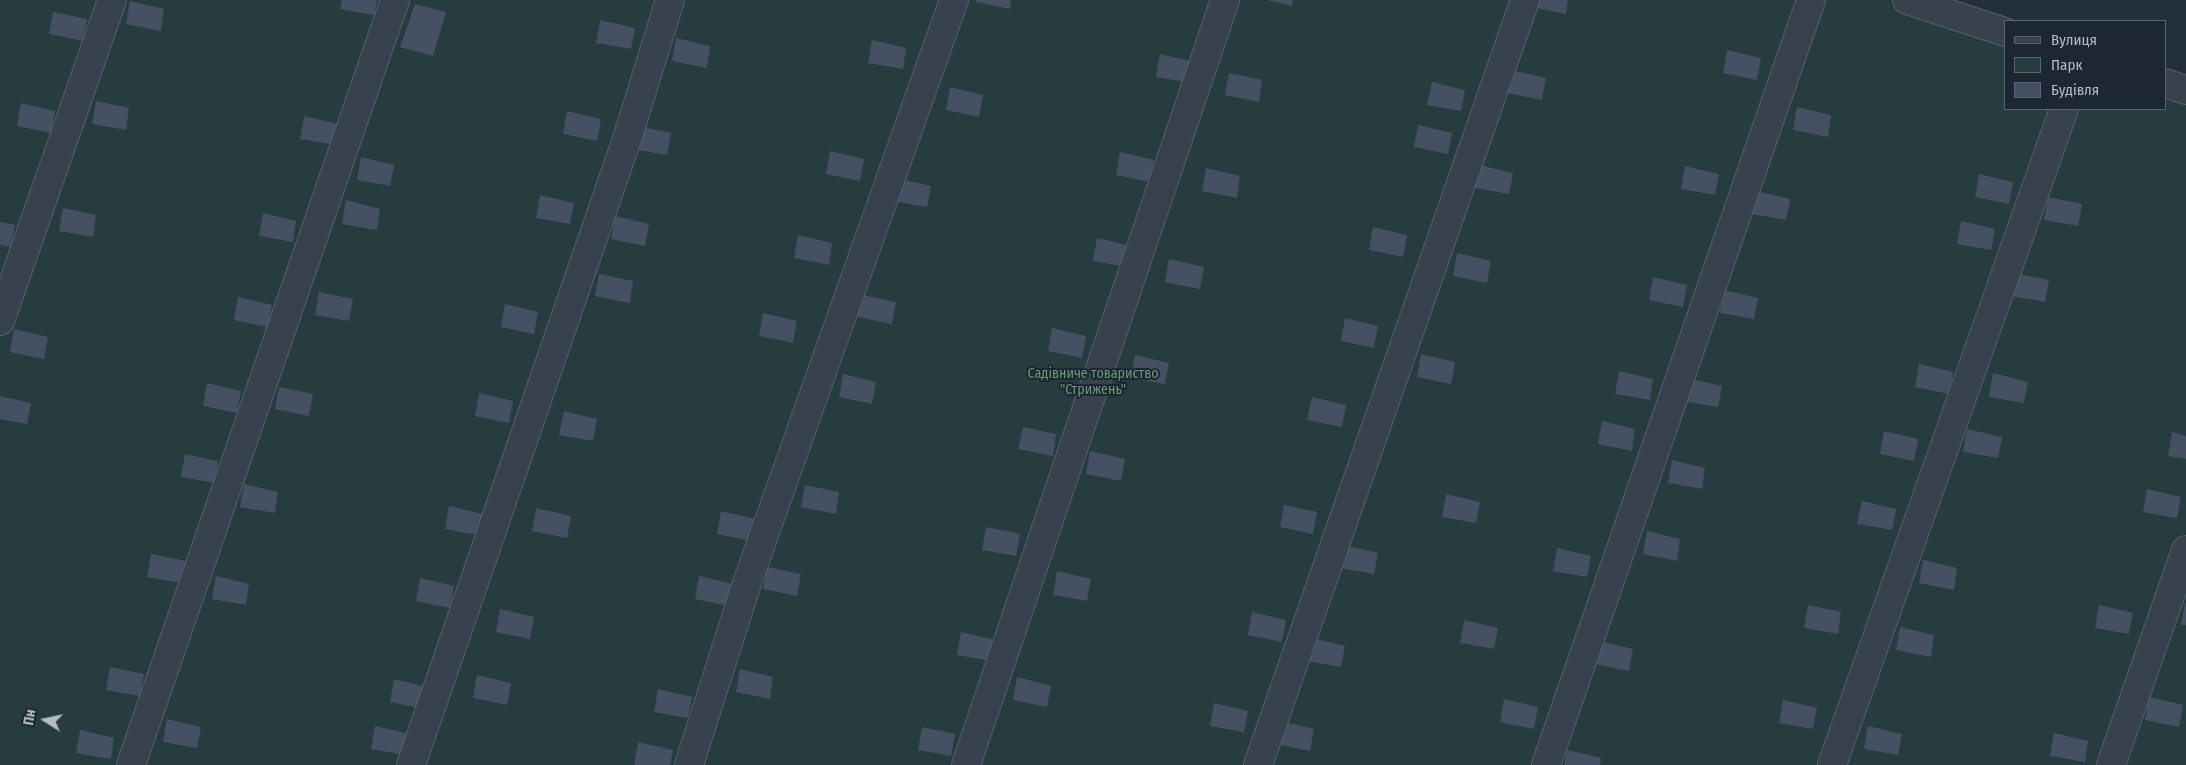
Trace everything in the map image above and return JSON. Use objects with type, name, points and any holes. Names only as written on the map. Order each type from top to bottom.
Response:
[{"type":"street","points":[[0,321],[112,0]]},
{"type":"street","points":[[131,765],[394,0]]},
{"type":"street","points":[[411,765],[627,139],[670,0]]},
{"type":"street","points":[[689,765],[747,584],[954,0]]},
{"type":"street","points":[[966,765],[1225,0]]},
{"type":"street","points":[[1258,765],[1525,0]]},
{"type":"street","points":[[1546,765],[1811,0]]},
{"type":"street","points":[[1907,0],[2004,32]]},
{"type":"street","points":[[2166,83],[2186,90]]},
{"type":"street","points":[[1832,765],[2064,110]]},
{"type":"street","points":[[2111,765],[2186,550]]},
{"type":"green space","name":"Садівниче товариство \"Стрижень\"","points":[[0,0],[1905,0],[2004,32],[2004,110],[2166,110],[2166,84],[2186,90],[2186,765],[0,765]]},
{"type":"building","points":[[342,0],[377,0],[374,15],[340,9]]},
{"type":"building","points":[[976,0],[1011,0],[1010,9],[976,2]]},
{"type":"building","points":[[1267,0],[1293,0],[1292,6]]},
{"type":"building","points":[[1533,0],[1568,0],[1566,14],[1532,7]]},
{"type":"building","points":[[130,1],[164,9],[161,31],[126,24]]},
{"type":"building","points":[[415,4],[446,12],[433,56],[400,47]]},
{"type":"building","points":[[53,12],[87,19],[83,41],[49,34]]},
{"type":"building","points":[[600,20],[635,28],[631,49],[596,43]]},
{"type":"building","points":[[676,38],[710,46],[707,68],[672,61]]},
{"type":"building","points":[[872,40],[906,48],[903,69],[868,63]]},
{"type":"building","points":[[1727,50],[1761,58],[1757,80],[1723,73]]},
{"type":"building","points":[[1160,54],[1195,62],[1191,83],[1156,77]]},
{"type":"building","points":[[1511,70],[1546,78],[1542,100],[1507,93]]},
{"type":"building","points":[[1229,73],[1262,80],[1259,102],[1225,95]]},
{"type":"building","points":[[1432,82],[1465,90],[1461,111],[1427,105]]},
{"type":"building","points":[[950,87],[983,95],[979,117],[946,110]]},
{"type":"building","points":[[96,101],[129,108],[126,130],[92,124]]},
{"type":"building","points":[[21,103],[55,111],[51,133],[17,126]]},
{"type":"building","points":[[1797,107],[1831,115],[1828,137],[1793,130]]},
{"type":"building","points":[[567,111],[601,119],[597,141],[563,134]]},
{"type":"building","points":[[304,116],[338,124],[335,145],[300,139]]},
{"type":"building","points":[[1418,125],[1452,133],[1448,154],[1414,147]]},
{"type":"building","points":[[637,126],[671,133],[667,155],[632,149]]},
{"type":"building","points":[[830,151],[864,159],[860,181],[826,174]]},
{"type":"building","points":[[1120,152],[1154,160],[1150,182],[1116,175]]},
{"type":"building","points":[[361,157],[394,165],[390,186],[357,180]]},
{"type":"building","points":[[1479,165],[1513,173],[1509,194],[1475,188]]},
{"type":"building","points":[[1685,166],[1719,174],[1715,195],[1681,189]]},
{"type":"building","points":[[1206,168],[1240,176],[1237,198],[1202,191]]},
{"type":"building","points":[[1979,174],[2013,182],[2009,204],[1975,197]]},
{"type":"building","points":[[897,178],[931,186],[927,207],[893,201]]},
{"type":"building","points":[[1756,191],[1790,199],[1786,220],[1752,214]]},
{"type":"building","points":[[540,195],[574,203],[570,224],[536,218]]},
{"type":"building","points":[[2048,197],[2082,204],[2078,226],[2044,220]]},
{"type":"building","points":[[346,200],[380,209],[377,230],[342,224]]},
{"type":"building","points":[[63,208],[96,215],[93,237],[59,231]]},
{"type":"building","points":[[263,213],[296,221],[293,242],[259,236]]},
{"type":"building","points":[[615,216],[649,224],[645,246],[611,239]]},
{"type":"building","points":[[1961,221],[1995,229],[1991,250],[1957,244]]},
{"type":"building","points":[[0,222],[15,225],[11,247],[0,245]]},
{"type":"building","points":[[1373,227],[1407,235],[1403,257],[1369,250]]},
{"type":"building","points":[[798,235],[832,243],[829,265],[794,258]]},
{"type":"building","points":[[1097,238],[1131,246],[1127,267],[1093,261]]},
{"type":"building","points":[[1457,253],[1491,261],[1487,283],[1453,276]]},
{"type":"building","points":[[1169,259],[1204,267],[1200,289],[1165,282]]},
{"type":"building","points":[[2015,273],[2049,280],[2045,302],[2011,296]]},
{"type":"building","points":[[599,274],[633,281],[630,303],[595,296]]},
{"type":"building","points":[[1653,277],[1687,285],[1683,307],[1649,300]]},
{"type":"building","points":[[1724,290],[1758,298],[1754,319],[1720,313]]},
{"type":"building","points":[[319,292],[353,299],[349,321],[315,315]]},
{"type":"building","points":[[862,295],[896,302],[892,324],[858,317]]},
{"type":"building","points":[[238,297],[272,305],[268,327],[234,320]]},
{"type":"building","points":[[505,304],[538,312],[534,334],[501,327]]},
{"type":"building","points":[[763,313],[797,321],[793,343],[759,336]]},
{"type":"building","points":[[1345,318],[1378,326],[1374,348],[1341,341]]},
{"type":"building","points":[[1052,328],[1086,336],[1082,358],[1048,351]]},
{"type":"building","points":[[14,329],[48,337],[44,359],[10,352]]},
{"type":"building","points":[[1421,354],[1455,362],[1451,384],[1417,377]]},
{"type":"building","points":[[1135,355],[1169,363],[1165,384],[1131,378]]},
{"type":"building","points":[[1919,364],[1953,372],[1949,394],[1915,387]]},
{"type":"building","points":[[1619,371],[1653,379],[1650,400],[1615,394]]},
{"type":"building","points":[[1993,373],[2028,382],[2024,403],[1989,397]]},
{"type":"building","points":[[843,374],[876,382],[872,404],[839,397]]},
{"type":"building","points":[[1687,378],[1722,386],[1718,407],[1683,401]]},
{"type":"building","points":[[207,383],[241,391],[237,413],[203,406]]},
{"type":"building","points":[[279,387],[313,394],[309,416],[275,409]]},
{"type":"building","points":[[479,393],[513,401],[509,423],[475,416]]},
{"type":"building","points":[[0,396],[31,403],[27,424],[0,419]]},
{"type":"building","points":[[1312,397],[1346,405],[1342,427],[1307,420]]},
{"type":"building","points":[[564,411],[597,419],[593,441],[559,435]]},
{"type":"building","points":[[1602,421],[1635,429],[1632,451],[1598,444]]},
{"type":"building","points":[[1023,427],[1056,434],[1053,456],[1018,449]]},
{"type":"building","points":[[1967,429],[2002,437],[1998,458],[1963,452]]},
{"type":"building","points":[[1884,431],[1918,439],[1914,461],[1880,454]]},
{"type":"building","points":[[2172,432],[2186,436],[2186,459],[2168,456]]},
{"type":"building","points":[[1090,451],[1125,459],[1121,481],[1086,474]]},
{"type":"building","points":[[185,454],[218,461],[215,483],[181,477]]},
{"type":"building","points":[[1672,460],[1705,468],[1702,489],[1668,483]]},
{"type":"building","points":[[244,484],[278,492],[275,513],[240,507]]},
{"type":"building","points":[[805,485],[839,492],[836,514],[801,507]]},
{"type":"building","points":[[2147,489],[2181,497],[2177,518],[2143,512]]},
{"type":"building","points":[[1446,494],[1480,502],[1476,523],[1442,517]]},
{"type":"building","points":[[1862,501],[1896,509],[1892,530],[1857,524]]},
{"type":"building","points":[[1284,505],[1317,512],[1313,534],[1280,527]]},
{"type":"building","points":[[449,506],[483,514],[479,535],[445,529]]},
{"type":"building","points":[[536,508],[571,516],[567,538],[532,531]]},
{"type":"building","points":[[721,511],[756,519],[752,541],[717,534]]},
{"type":"building","points":[[986,527],[1020,534],[1016,556],[982,550]]},
{"type":"building","points":[[1647,531],[1680,539],[1677,561],[1643,554]]},
{"type":"building","points":[[1344,545],[1378,553],[1374,574],[1340,568]]},
{"type":"building","points":[[1557,548],[1591,556],[1587,577],[1553,571]]},
{"type":"building","points":[[151,554],[186,561],[182,583],[147,577]]},
{"type":"building","points":[[1923,560],[1957,568],[1954,590],[1919,583]]},
{"type":"building","points":[[767,567],[801,574],[797,596],[763,589]]},
{"type":"building","points":[[1057,571],[1091,579],[1087,601],[1053,595]]},
{"type":"building","points":[[216,576],[249,584],[246,605],[212,599]]},
{"type":"building","points":[[699,576],[733,584],[729,606],[695,599]]},
{"type":"building","points":[[420,578],[454,586],[450,608],[416,601]]},
{"type":"building","points":[[2185,603],[2186,625],[2181,625]]},
{"type":"building","points":[[1808,605],[1841,612],[1838,634],[1804,628]]},
{"type":"building","points":[[2099,605],[2133,613],[2129,634],[2095,628]]},
{"type":"building","points":[[500,609],[534,617],[530,639],[496,632]]},
{"type":"building","points":[[1252,612],[1286,620],[1282,642],[1248,635]]},
{"type":"building","points":[[1464,620],[1498,628],[1494,649],[1460,643]]},
{"type":"building","points":[[1900,627],[1934,635],[1931,657],[1896,650]]},
{"type":"building","points":[[961,632],[995,640],[991,661],[957,655]]},
{"type":"building","points":[[1311,638],[1345,646],[1341,667],[1307,661]]},
{"type":"building","points":[[1599,641],[1633,649],[1629,671],[1595,664]]},
{"type":"building","points":[[110,667],[144,674],[140,696],[106,690]]},
{"type":"building","points":[[740,669],[773,677],[770,699],[736,692]]},
{"type":"building","points":[[477,675],[511,683],[507,705],[473,698]]},
{"type":"building","points":[[1017,677],[1051,686],[1047,707],[1013,700]]},
{"type":"building","points":[[394,679],[427,687],[424,709],[390,702]]},
{"type":"building","points":[[658,689],[692,697],[688,718],[654,712]]},
{"type":"building","points":[[2149,697],[2183,705],[2179,727],[2145,720]]},
{"type":"building","points":[[1504,699],[1538,707],[1534,729],[1500,722]]},
{"type":"building","points":[[1783,700],[1817,708],[1813,729],[1779,723]]},
{"type":"building","points":[[1214,703],[1248,711],[1244,732],[1210,726]]},
{"type":"building","points":[[167,719],[201,727],[197,748],[163,742]]},
{"type":"building","points":[[1280,721],[1314,729],[1310,751],[1276,744]]},
{"type":"building","points":[[375,726],[409,734],[406,755],[371,749]]},
{"type":"building","points":[[1868,726],[1902,734],[1898,755],[1864,749]]},
{"type":"building","points":[[922,727],[955,734],[951,756],[918,750]]},
{"type":"building","points":[[80,730],[114,738],[111,759],[76,753]]},
{"type":"building","points":[[2054,733],[2088,741],[2085,762],[2050,756]]},
{"type":"building","points":[[638,742],[673,750],[670,765],[634,765]]},
{"type":"building","points":[[1567,750],[1601,758],[1600,765],[1564,765]]}]
